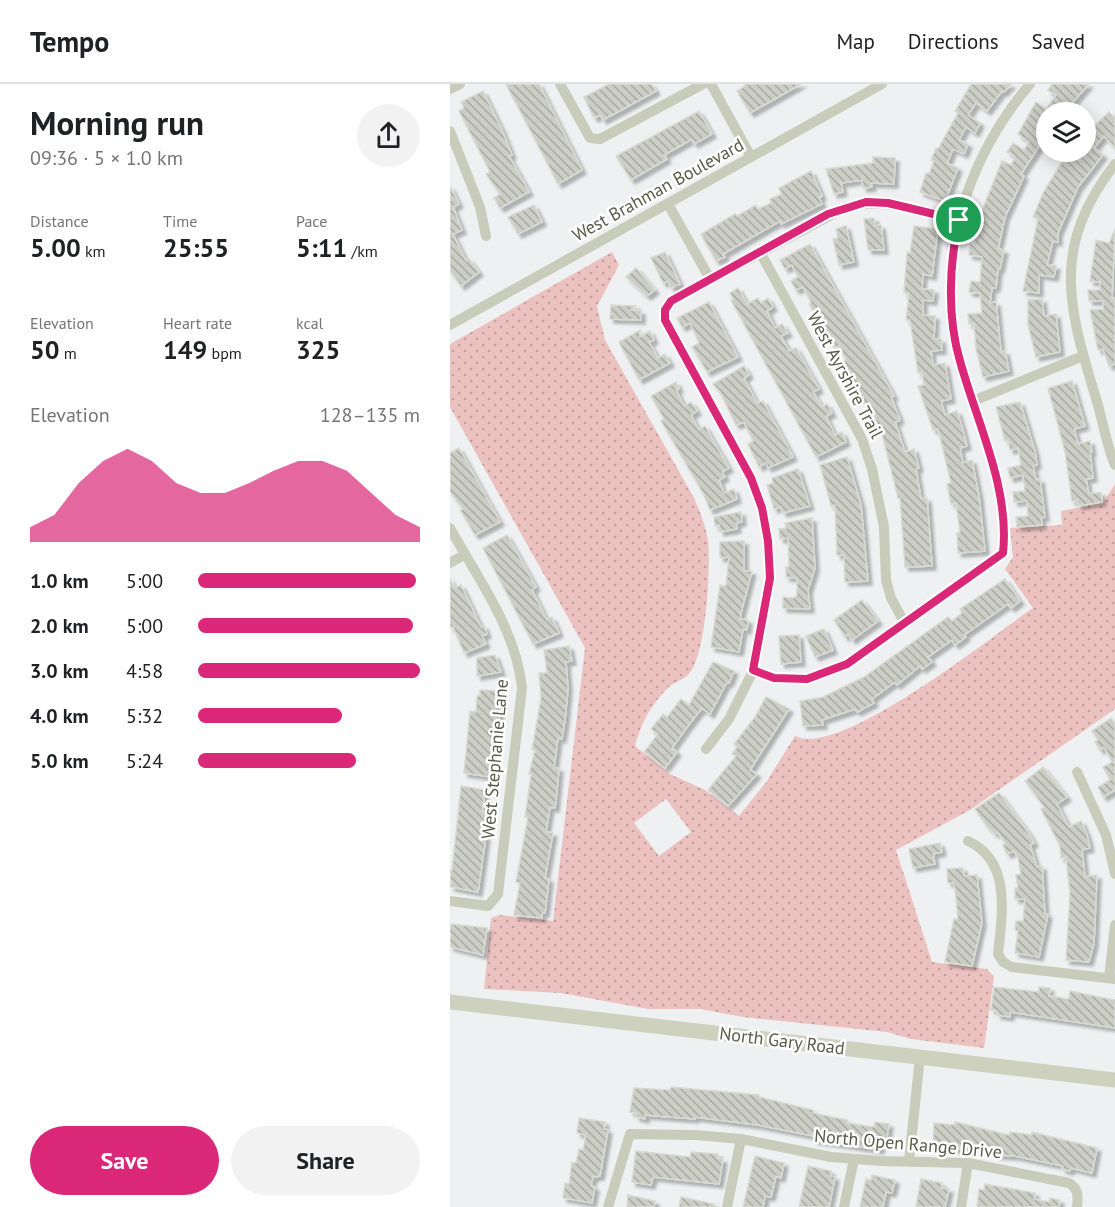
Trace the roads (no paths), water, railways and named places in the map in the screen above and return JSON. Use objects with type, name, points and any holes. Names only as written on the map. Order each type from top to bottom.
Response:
[{"type":"main road","name":"North Gary Road","points":[[450,1002],[1115,1080]]},
{"type":"street","points":[[450,89],[460,84]]},
{"type":"street","points":[[560,84],[590,138],[600,139],[703,84]]},
{"type":"street","points":[[711,84],[752,157]]},
{"type":"street","name":"West Brahman Boulevard","points":[[450,325],[882,84]]},
{"type":"street","points":[[753,670],[789,680],[807,679],[828,673],[847,664],[1003,553],[999,494],[984,432],[959,359],[954,332],[952,263],[959,220],[977,164],[989,139],[1030,84]]},
{"type":"street","points":[[450,131],[480,207],[486,236]]},
{"type":"street","points":[[1115,164],[1087,205],[1072,253],[1070,282],[1072,310],[1083,356],[1115,465]]},
{"type":"street","points":[[706,749],[744,695],[753,670],[770,578],[768,541],[762,508],[751,478],[665,320],[665,310],[671,301],[828,214],[866,202],[888,203],[959,220]]},
{"type":"street","points":[[668,204],[710,279]]},
{"type":"street","name":"West Ayrshire Trail","points":[[760,252],[862,439],[872,469],[884,527],[886,580],[891,598],[905,624]]},
{"type":"street","points":[[973,401],[1083,356]]},
{"type":"street","name":"West Stephanie Lane","points":[[450,528],[511,637],[521,679],[500,883],[495,901],[488,906],[450,901]]},
{"type":"street","points":[[450,563],[464,555]]},
{"type":"street","points":[[1077,772],[1106,835],[1115,874]]},
{"type":"street","points":[[968,841],[981,847],[996,869],[1002,908],[998,954],[1003,962],[1012,967],[1112,978],[1115,925]]},
{"type":"street","points":[[909,1161],[920,1057]]},
{"type":"street","name":"North Open Range Drive","points":[[608,1207],[630,1134],[696,1134],[741,1139],[854,1159],[968,1163],[1016,1171],[1075,1186],[1078,1194],[1077,1207]]},
{"type":"street","points":[[727,1207],[741,1139]]},
{"type":"street","points":[[844,1207],[854,1159]]},
{"type":"street","points":[[961,1207],[968,1163]]}]
